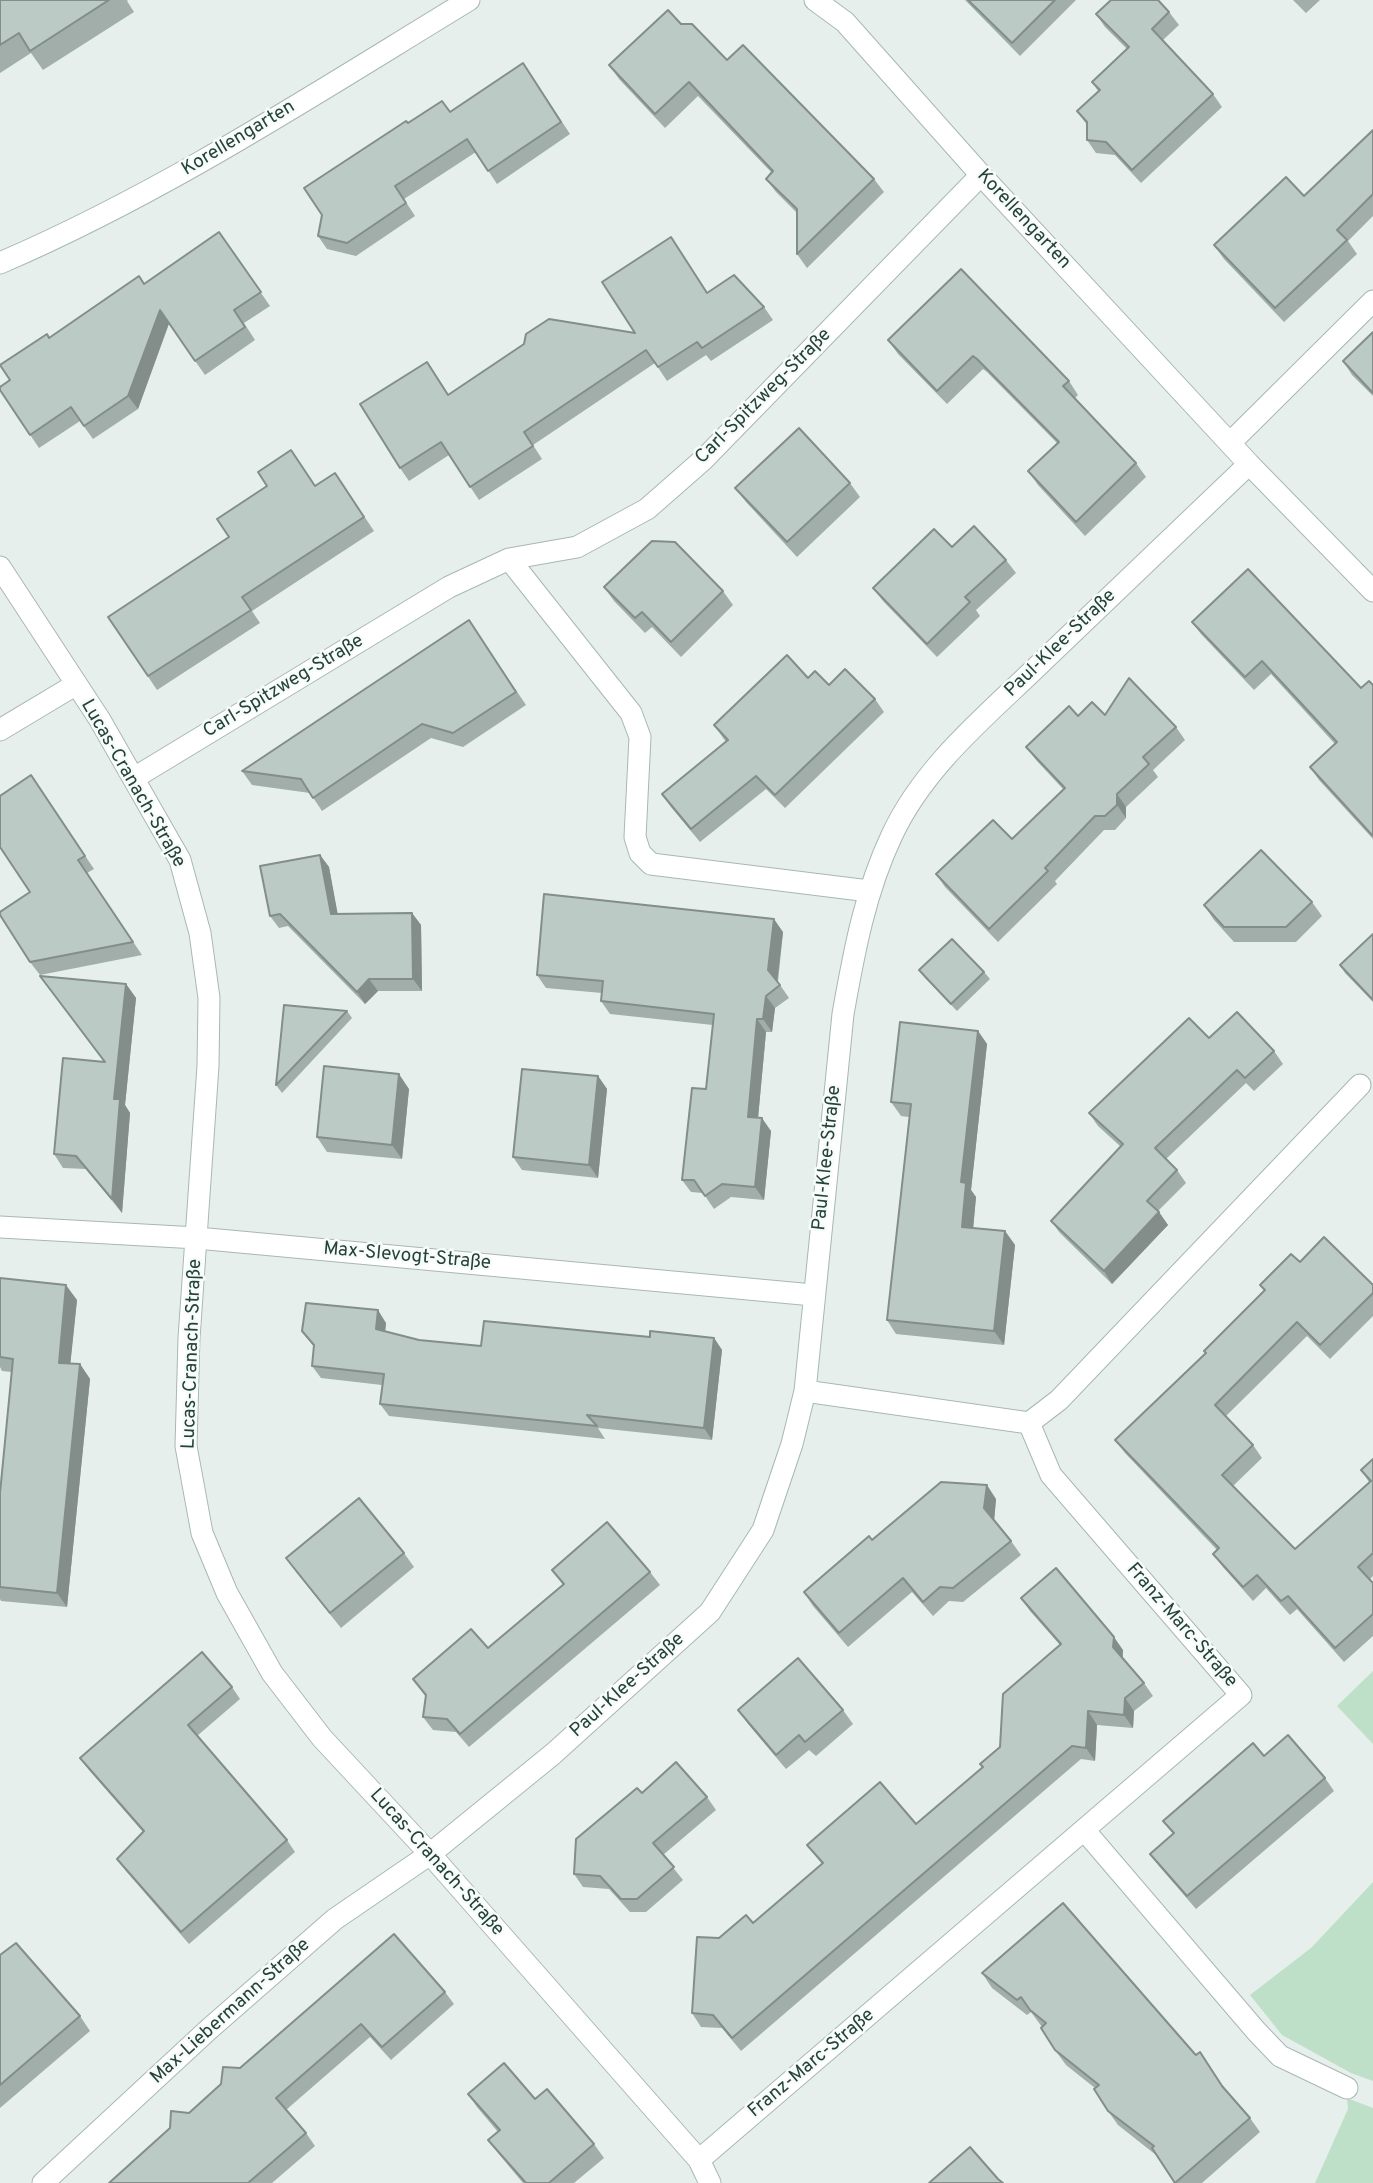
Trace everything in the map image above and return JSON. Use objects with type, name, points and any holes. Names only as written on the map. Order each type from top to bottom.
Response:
[{"type":"street","name":"Korellengarten","points":[[0,263],[42,245],[201,163],[470,0]]},
{"type":"street","name":"Korellengarten","points":[[815,0],[845,22],[981,175],[1249,464],[1373,592]]},
{"type":"street","name":"Carl-Spitzweg-Straße","points":[[134,778],[449,587],[509,559],[577,547],[647,509],[704,459],[981,175]]},
{"type":"street","points":[[1230,443],[1373,301]]},
{"type":"street","name":"Paul-Klee-Straße","points":[[430,1854],[553,1754],[710,1612],[763,1530],[792,1444],[805,1391],[842,1014],[853,952],[869,891],[893,833],[925,778],[1249,464]]},
{"type":"street","points":[[509,559],[631,713],[640,737],[635,837],[640,853],[651,864],[869,891]]},
{"type":"street","name":"Lucas-Cranach-Straße","points":[[0,567],[100,720],[180,860],[200,933],[209,998],[208,1066],[189,1338],[186,1446],[202,1533],[227,1593],[272,1673],[322,1738],[430,1854],[699,2160],[710,2183]]},
{"type":"street","points":[[0,730],[75,685]]},
{"type":"street","points":[[805,1391],[1029,1423],[1059,1400],[1360,1085]]},
{"type":"street","name":"Max-Slevogt-Straße","points":[[0,1227],[197,1238],[813,1295]]},
{"type":"street","name":"Franz-Marc-Straße","points":[[699,2160],[1241,1695],[1051,1475],[1029,1423]]},
{"type":"street","points":[[1085,1830],[1280,2056],[1347,2088]]},
{"type":"street","name":"Max-Liebermann-Straße","points":[[43,2183],[208,2030],[335,1919],[430,1854]]},
{"type":"green space","points":[[1373,1671],[1373,1744],[1337,1706]]},
{"type":"green space","points":[[1373,1882],[1373,2081],[1351,2073],[1282,2035],[1250,1995],[1311,1948]]},
{"type":"green space","points":[[1347,2098],[1373,2108],[1373,2183],[1315,2183],[1348,2109]]},
{"type":"building","points":[[0,0],[109,0],[30,51],[19,33],[0,45]]},
{"type":"building","points":[[968,0],[1055,0],[1012,43]]},
{"type":"building","points":[[1111,0],[1158,0],[1169,12],[1152,29],[1213,94],[1132,170],[1106,142],[1087,140],[1087,122],[1077,111],[1100,90],[1092,82],[1129,47],[1096,14]]},
{"type":"building","points":[[668,10],[681,24],[692,24],[727,60],[743,45],[874,179],[797,254],[797,209],[766,179],[773,171],[689,82],[655,114],[609,65]]},
{"type":"building","points":[[523,63],[561,122],[488,171],[467,139],[395,186],[406,203],[347,243],[318,236],[322,215],[304,188],[406,121],[408,123],[442,101],[450,112]]},
{"type":"building","points":[[1373,130],[1373,194],[1337,230],[1347,240],[1275,308],[1214,245],[1286,177],[1304,196]]},
{"type":"building","points":[[219,232],[261,292],[234,310],[245,327],[195,361],[160,310],[128,396],[84,426],[71,407],[30,435],[0,390],[0,387],[10,380],[0,365],[47,334],[49,338],[139,276],[144,284]]},
{"type":"building","points":[[671,237],[707,293],[734,275],[764,307],[702,348],[697,342],[658,367],[646,350],[524,432],[533,446],[470,487],[441,442],[400,468],[360,404],[427,362],[448,395],[524,344],[526,334],[549,319],[635,333],[602,282]]},
{"type":"building","points":[[961,269],[1069,381],[1063,386],[1136,463],[1076,522],[1028,471],[1059,442],[977,359],[973,356],[937,391],[888,340]]},
{"type":"building","points":[[1373,332],[1373,393],[1343,361]]},
{"type":"building","points":[[799,428],[850,483],[787,542],[735,488]]},
{"type":"building","points":[[291,450],[315,486],[335,473],[364,517],[242,597],[251,610],[148,676],[108,617],[229,537],[217,519],[267,486],[258,472]]},
{"type":"building","points":[[974,526],[1006,560],[965,597],[970,602],[927,644],[873,588],[934,529],[952,547]]},
{"type":"building","points":[[652,541],[675,542],[723,591],[671,642],[642,612],[635,618],[604,587]]},
{"type":"building","points":[[1248,569],[1361,688],[1369,681],[1373,685],[1373,836],[1310,767],[1337,742],[1262,661],[1245,677],[1192,622]]},
{"type":"building","points":[[469,620],[516,692],[453,733],[422,724],[313,798],[301,779],[242,771],[359,693]]},
{"type":"building","points":[[787,655],[808,678],[815,671],[829,685],[845,669],[875,699],[775,795],[756,776],[691,829],[662,794],[728,740],[714,725]]},
{"type":"building","points":[[1129,678],[1176,727],[1143,757],[1149,764],[1117,794],[1117,805],[1105,816],[1095,816],[1045,868],[1048,871],[989,929],[936,874],[993,820],[1012,839],[1065,788],[1026,747],[1069,706],[1078,716],[1092,702],[1105,715]]},
{"type":"building","points":[[31,775],[85,856],[78,860],[133,942],[30,962],[0,915],[0,912],[30,892],[0,847],[0,796]]},
{"type":"building","points":[[1261,850],[1312,902],[1286,927],[1224,927],[1204,905]]},
{"type":"building","points":[[320,855],[331,914],[412,913],[413,979],[369,979],[357,992],[280,914],[270,916],[260,866]]},
{"type":"building","points":[[544,894],[774,919],[768,970],[780,985],[766,996],[763,1019],[757,1019],[748,1117],[762,1118],[755,1187],[722,1184],[705,1196],[694,1180],[682,1180],[692,1088],[706,1089],[714,1014],[601,1001],[603,981],[537,975]]},
{"type":"building","points":[[1373,934],[1373,1000],[1340,965]]},
{"type":"building","points":[[952,939],[984,972],[951,1004],[919,970]]},
{"type":"building","points":[[40,976],[126,984],[114,1099],[120,1099],[112,1199],[76,1156],[54,1154],[63,1058],[105,1062]]},
{"type":"building","points":[[284,1005],[347,1011],[276,1085]]},
{"type":"building","points":[[1237,1012],[1274,1051],[1245,1078],[1237,1070],[1155,1148],[1177,1170],[1147,1201],[1159,1212],[1104,1271],[1051,1221],[1123,1144],[1089,1113],[1189,1018],[1209,1038]]},
{"type":"building","points":[[900,1022],[978,1031],[961,1182],[966,1183],[962,1227],[1005,1231],[994,1331],[887,1320],[911,1104],[891,1102]]},
{"type":"building","points":[[324,1066],[399,1074],[392,1145],[317,1137]]},
{"type":"building","points":[[522,1069],[598,1076],[589,1165],[513,1157]]},
{"type":"building","points":[[1324,1237],[1373,1285],[1373,1293],[1320,1345],[1297,1322],[1215,1405],[1253,1445],[1222,1475],[1295,1549],[1371,1481],[1361,1470],[1373,1459],[1373,1553],[1358,1567],[1373,1583],[1373,1614],[1335,1648],[1288,1596],[1281,1601],[1257,1575],[1243,1587],[1213,1554],[1219,1548],[1115,1440],[1206,1353],[1204,1351],[1265,1290],[1260,1285],[1291,1254],[1300,1262]]},
{"type":"building","points":[[0,1278],[66,1285],[59,1363],[80,1364],[57,1593],[0,1587],[0,1493],[13,1359],[0,1357]]},
{"type":"building","points":[[306,1303],[378,1310],[376,1329],[419,1340],[481,1346],[484,1321],[650,1337],[650,1331],[714,1338],[704,1428],[587,1415],[597,1426],[380,1404],[384,1374],[312,1366],[314,1345],[302,1331]]},
{"type":"building","points":[[941,1482],[987,1485],[984,1508],[1011,1541],[953,1588],[940,1587],[923,1602],[903,1578],[839,1633],[804,1592],[869,1536],[872,1540]]},
{"type":"building","points":[[359,1498],[404,1553],[330,1613],[286,1558]]},
{"type":"building","points":[[607,1522],[650,1572],[460,1734],[447,1719],[423,1717],[426,1695],[413,1679],[471,1629],[488,1648],[564,1584],[552,1570]]},
{"type":"building","points":[[1056,1568],[1114,1637],[1113,1647],[1144,1683],[1125,1698],[1124,1715],[1088,1711],[1086,1748],[1072,1746],[732,2038],[713,2015],[692,2013],[697,1937],[719,1938],[746,1915],[753,1923],[823,1863],[807,1845],[880,1782],[916,1824],[983,1767],[980,1764],[1000,1747],[1003,1694],[1061,1644],[1021,1598]]},
{"type":"building","points":[[202,1652],[232,1687],[188,1725],[287,1840],[181,1932],[117,1859],[144,1831],[80,1758]]},
{"type":"building","points":[[798,1658],[843,1710],[805,1742],[799,1735],[776,1755],[738,1710]]},
{"type":"building","points":[[1288,1735],[1325,1778],[1187,1896],[1150,1854],[1174,1833],[1163,1821],[1253,1743],[1264,1756]]},
{"type":"building","points":[[676,1762],[707,1797],[653,1843],[674,1867],[637,1899],[621,1899],[600,1876],[574,1874],[576,1839],[637,1788],[642,1793]]},
{"type":"building","points":[[1063,1903],[1194,2053],[1196,2055],[1200,2052],[1222,2086],[1250,2118],[1175,2183],[1152,2148],[1154,2146],[1108,2111],[1094,2089],[1099,2085],[1055,2050],[1041,2028],[1046,2023],[1030,2010],[1021,1997],[1017,2000],[982,1973]]},
{"type":"building","points":[[394,1934],[445,1992],[382,2047],[361,2024],[276,2098],[306,2133],[248,2183],[109,2183],[170,2128],[171,2111],[189,2113],[221,2084],[223,2067],[240,2068]]},
{"type":"building","points":[[16,1943],[80,2016],[0,2085],[0,1955]]},
{"type":"building","points":[[504,2063],[535,2099],[547,2089],[594,2144],[549,2183],[526,2183],[488,2140],[500,2130],[468,2094]]},
{"type":"building","points":[[970,2147],[1003,2183],[929,2183]]}]
